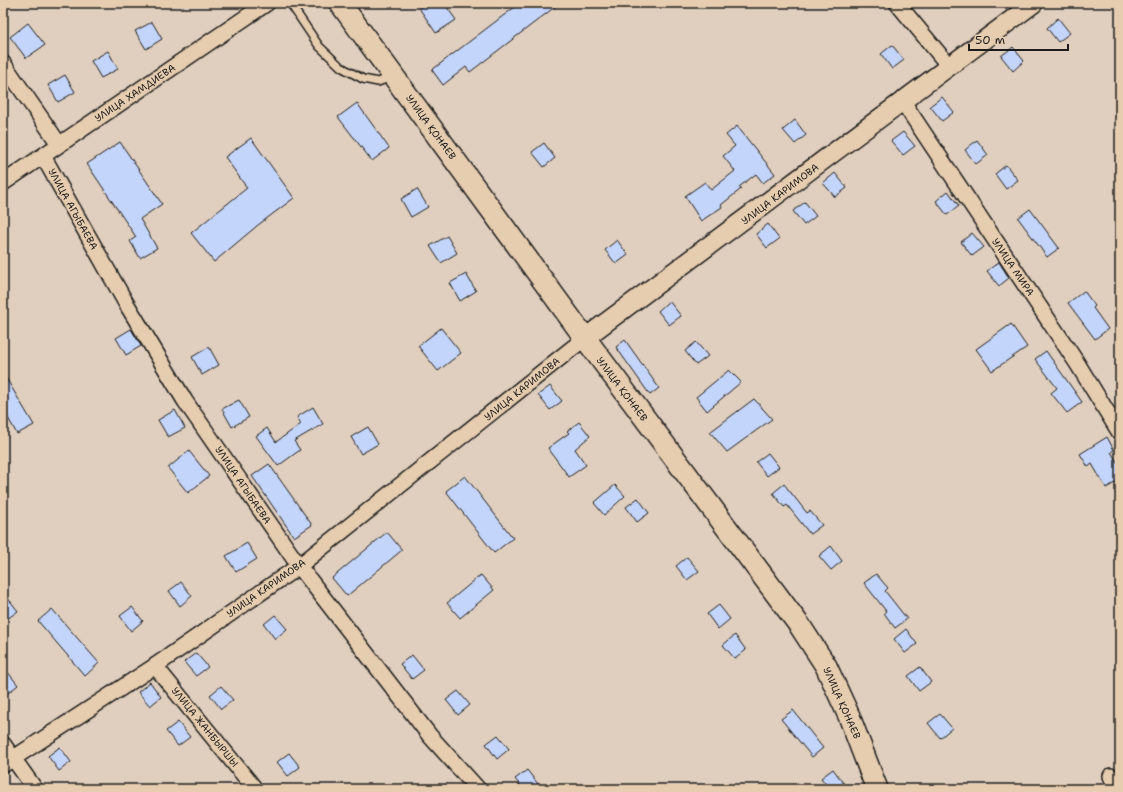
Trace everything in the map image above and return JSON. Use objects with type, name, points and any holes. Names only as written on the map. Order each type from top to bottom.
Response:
[{"type":"main road","name":"УЛИЦА ҚОНАЕВ","points":[[340,3],[585,338],[795,620],[826,666],[849,716],[877,789]]},
{"type":"street","name":"УЛИЦА ХАМДИЕВА","points":[[3,183],[267,3]]},
{"type":"street","points":[[897,3],[949,66]]},
{"type":"street","name":"УЛИЦА КАРИМОВА","points":[[8,763],[155,666],[299,566],[585,338],[1034,3]]},
{"type":"street","points":[[3,64],[59,144]]},
{"type":"street","name":"УЛИЦА МИРА","points":[[903,102],[1077,363],[1120,433]]},
{"type":"street","name":"УЛИЦА АГЫБАЕВА","points":[[43,156],[126,302],[185,401],[299,566],[430,736],[478,789]]},
{"type":"street","name":"УЛИЦА ЖАНБЫРШЫ","points":[[155,666],[255,789]]},
{"type":"street","points":[[3,744],[8,763],[35,789]]},
{"type":"lane","points":[[290,3],[319,46],[341,67],[363,79],[378,82],[394,77]]},
{"type":"building","points":[[427,3],[444,3],[456,20],[436,33],[419,8]]},
{"type":"building","points":[[520,3],[560,3],[470,72],[466,67],[443,85],[432,70]]},
{"type":"building","points":[[1058,18],[1070,33],[1058,42],[1047,28]]},
{"type":"building","points":[[152,22],[162,39],[146,49],[135,31]]},
{"type":"building","points":[[28,23],[45,45],[26,58],[10,37]]},
{"type":"building","points":[[892,45],[904,60],[892,69],[881,54]]},
{"type":"building","points":[[1013,47],[1024,61],[1013,71],[1001,56]]},
{"type":"building","points":[[108,51],[118,69],[101,78],[91,61]]},
{"type":"building","points":[[65,75],[75,92],[58,102],[48,85]]},
{"type":"building","points":[[942,97],[954,112],[942,121],[930,106]]},
{"type":"building","points":[[357,103],[389,148],[372,161],[338,117]]},
{"type":"building","points":[[795,120],[806,135],[795,144],[783,130]]},
{"type":"building","points":[[737,126],[775,174],[763,183],[756,174],[739,187],[741,189],[721,205],[722,207],[701,221],[685,196],[705,182],[711,190],[735,171],[723,156],[735,146],[726,135]]},
{"type":"building","points":[[903,132],[915,146],[903,155],[891,141]]},
{"type":"building","points":[[251,138],[294,198],[258,225],[214,262],[191,233],[247,188],[225,157]]},
{"type":"building","points":[[977,140],[988,155],[976,164],[965,150]]},
{"type":"building","points":[[120,142],[162,204],[140,219],[157,248],[140,258],[130,241],[136,237],[87,164]]},
{"type":"building","points":[[544,143],[555,158],[544,167],[532,152]]},
{"type":"building","points":[[1006,165],[1018,180],[1006,189],[995,174]]},
{"type":"building","points":[[835,173],[847,188],[835,197],[823,183]]},
{"type":"building","points":[[417,189],[428,207],[411,217],[401,199]]},
{"type":"building","points":[[948,191],[959,206],[947,215],[936,201]]},
{"type":"building","points":[[805,202],[816,216],[804,225],[793,211]]},
{"type":"building","points":[[1030,209],[1059,248],[1047,257],[1018,218]]},
{"type":"building","points":[[768,224],[779,239],[767,248],[756,234]]},
{"type":"building","points":[[972,233],[984,247],[972,256],[961,242]]},
{"type":"building","points":[[447,236],[457,253],[441,263],[430,246]]},
{"type":"building","points":[[617,240],[628,255],[616,264],[605,250]]},
{"type":"building","points":[[999,262],[1009,278],[999,286],[987,271]]},
{"type":"building","points":[[466,274],[476,291],[460,301],[450,283]]},
{"type":"building","points":[[1084,291],[1095,306],[1093,308],[1108,329],[1095,339],[1068,303]]},
{"type":"building","points":[[669,301],[681,316],[669,325],[658,311]]},
{"type":"building","points":[[1011,324],[1027,347],[992,371],[976,349]]},
{"type":"building","points":[[441,328],[461,353],[438,371],[418,346]]},
{"type":"building","points":[[131,329],[141,346],[126,355],[116,338]]},
{"type":"building","points":[[625,340],[659,388],[650,395],[616,347]]},
{"type":"building","points":[[696,342],[708,356],[696,365],[685,351]]},
{"type":"building","points":[[209,347],[219,365],[202,375],[192,357]]},
{"type":"building","points":[[1046,351],[1082,402],[1067,413],[1051,393],[1057,388],[1035,359]]},
{"type":"building","points":[[729,370],[741,382],[707,411],[696,397]]},
{"type":"building","points":[[3,373],[34,425],[17,434],[3,409]]},
{"type":"building","points":[[550,386],[562,401],[550,410],[538,395]]},
{"type":"building","points":[[754,399],[772,419],[727,452],[710,432]]},
{"type":"building","points":[[239,400],[249,417],[232,427],[222,409]]},
{"type":"building","points":[[313,407],[323,424],[294,441],[300,450],[278,466],[256,436],[267,428],[276,442],[301,424],[297,417]]},
{"type":"building","points":[[175,410],[185,428],[168,437],[158,420]]},
{"type":"building","points":[[579,422],[590,436],[575,449],[586,465],[569,477],[548,448],[569,433],[567,431]]},
{"type":"building","points":[[368,427],[378,444],[361,454],[351,437]]},
{"type":"building","points":[[1107,437],[1114,450],[1111,452],[1120,467],[1120,480],[1106,488],[1092,464],[1088,467],[1080,454]]},
{"type":"building","points":[[189,451],[209,476],[188,493],[168,468]]},
{"type":"building","points":[[768,453],[779,467],[767,476],[756,462]]},
{"type":"building","points":[[269,464],[312,525],[294,537],[252,476]]},
{"type":"building","points":[[465,476],[513,538],[494,553],[446,491]]},
{"type":"building","points":[[784,484],[807,513],[810,511],[822,525],[810,534],[787,505],[784,507],[773,493]]},
{"type":"building","points":[[615,485],[625,496],[604,515],[594,503]]},
{"type":"building","points":[[638,498],[649,513],[637,522],[626,507]]},
{"type":"building","points":[[387,532],[402,550],[347,596],[332,578]]},
{"type":"building","points":[[247,543],[257,559],[236,572],[226,556]]},
{"type":"building","points":[[831,546],[842,561],[831,570],[819,556]]},
{"type":"building","points":[[687,557],[699,571],[687,580],[676,566]]},
{"type":"building","points":[[876,574],[888,588],[885,591],[907,619],[895,628],[884,613],[886,611],[864,583]]},
{"type":"building","points":[[481,575],[494,590],[460,618],[447,603]]},
{"type":"building","points":[[181,582],[192,596],[180,606],[169,591]]},
{"type":"building","points":[[3,592],[18,611],[3,622]]},
{"type":"building","points":[[719,605],[730,619],[718,629],[707,614]]},
{"type":"building","points":[[132,607],[143,621],[131,631],[120,616]]},
{"type":"building","points":[[52,609],[99,663],[85,676],[38,621]]},
{"type":"building","points":[[275,615],[287,629],[275,639],[264,624]]},
{"type":"building","points":[[906,629],[917,644],[905,653],[894,639]]},
{"type":"building","points":[[735,635],[746,650],[735,659],[723,645]]},
{"type":"building","points":[[196,653],[208,667],[196,676],[184,662]]},
{"type":"building","points":[[412,655],[424,670],[412,679],[400,664]]},
{"type":"building","points":[[3,666],[18,685],[3,697]]},
{"type":"building","points":[[920,667],[931,682],[919,691],[908,676]]},
{"type":"building","points":[[150,682],[161,697],[150,706],[138,692]]},
{"type":"building","points":[[221,686],[233,700],[221,709],[210,695]]},
{"type":"building","points":[[458,691],[470,705],[458,715],[446,700]]},
{"type":"building","points":[[793,710],[823,748],[812,757],[781,719]]},
{"type":"building","points":[[940,714],[952,728],[940,738],[928,723]]},
{"type":"building","points":[[178,722],[190,737],[178,746],[166,731]]},
{"type":"building","points":[[498,735],[509,749],[497,759],[486,744]]},
{"type":"building","points":[[60,747],[71,762],[59,771],[48,756]]},
{"type":"building","points":[[289,753],[300,767],[288,776],[277,762]]},
{"type":"building","points":[[833,769],[844,784],[838,789],[830,789],[821,778]]},
{"type":"building","points":[[527,770],[538,784],[532,789],[523,789],[515,779]]}]
